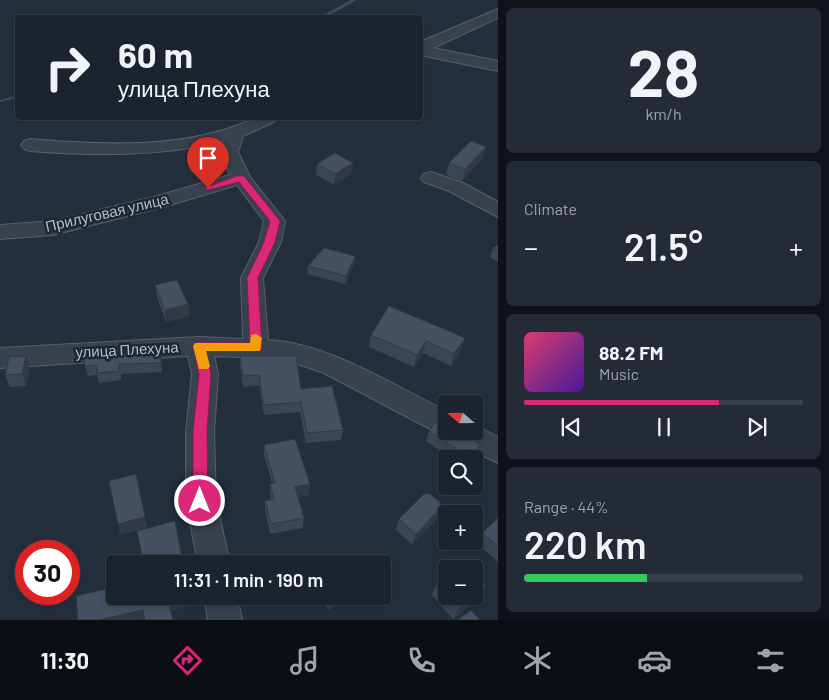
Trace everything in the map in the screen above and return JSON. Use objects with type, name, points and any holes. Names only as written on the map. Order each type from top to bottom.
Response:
[{"type":"street","points":[[423,48],[498,13]]},
{"type":"street","points":[[423,50],[498,66]]},
{"type":"street","points":[[30,145],[87,150],[195,142],[235,133],[264,120]]},
{"type":"street","points":[[235,133],[229,152],[241,178],[275,221],[270,242],[252,278],[256,348]]},
{"type":"street","name":"Прилуговая улица","points":[[0,232],[52,228],[160,202],[241,178]]},
{"type":"street","points":[[431,178],[456,187],[498,210]]},
{"type":"street","points":[[199,346],[205,374],[200,432],[200,501],[212,555]]},
{"type":"street","name":"улица Плехуна","points":[[0,358],[199,346],[284,350],[334,366],[438,420]]},
{"type":"street","points":[[477,440],[498,451]]},
{"type":"street","points":[[222,605],[225,620]]},
{"type":"building","points":[[471,141],[486,147],[465,169],[449,163]]},
{"type":"building","points":[[335,153],[353,163],[335,174],[317,164]]},
{"type":"building","points":[[324,248],[355,256],[346,276],[308,266]]},
{"type":"building","points":[[177,280],[188,304],[165,310],[155,285]]},
{"type":"building","points":[[389,306],[465,338],[454,354],[426,341],[417,355],[371,335]]},
{"type":"building","points":[[161,350],[160,363],[119,364],[119,371],[97,373],[97,365],[85,366],[84,354]]},
{"type":"building","points":[[26,356],[22,374],[5,375],[9,357]]},
{"type":"building","points":[[240,356],[296,356],[301,389],[332,386],[343,430],[307,433],[301,402],[264,405],[259,375],[243,376]]},
{"type":"building","points":[[435,422],[438,424],[438,437],[429,431]]},
{"type":"building","points":[[295,439],[310,484],[295,487],[304,518],[271,524],[265,501],[274,499],[270,484],[275,483],[264,445]]},
{"type":"building","points":[[443,440],[472,440],[480,444],[477,450],[457,449]]},
{"type":"building","points":[[136,474],[145,517],[118,524],[109,481]]},
{"type":"building","points":[[424,494],[430,494],[440,502],[438,511],[416,534],[399,519]]},
{"type":"building","points":[[498,518],[498,546],[483,532]]},
{"type":"building","points":[[175,521],[181,555],[142,555],[137,531]]},
{"type":"building","points":[[106,589],[106,605],[169,605],[173,620],[145,620],[143,610],[99,620],[78,620],[77,605],[80,605],[80,595]]},
{"type":"building","points":[[454,605],[463,605],[458,609]]},
{"type":"building","points":[[471,610],[480,620],[458,620]]},
{"type":"waterway","points":[[324,15],[354,0]]},
{"type":"waterway","points":[[0,101],[15,97]]},
{"type":"slow traffic","points":[[203,366],[199,346],[256,348],[256,338]]},
{"type":"route","points":[[200,501],[200,432],[205,374],[199,346],[256,348],[252,278],[270,242],[275,221],[241,178],[208,188]]}]
